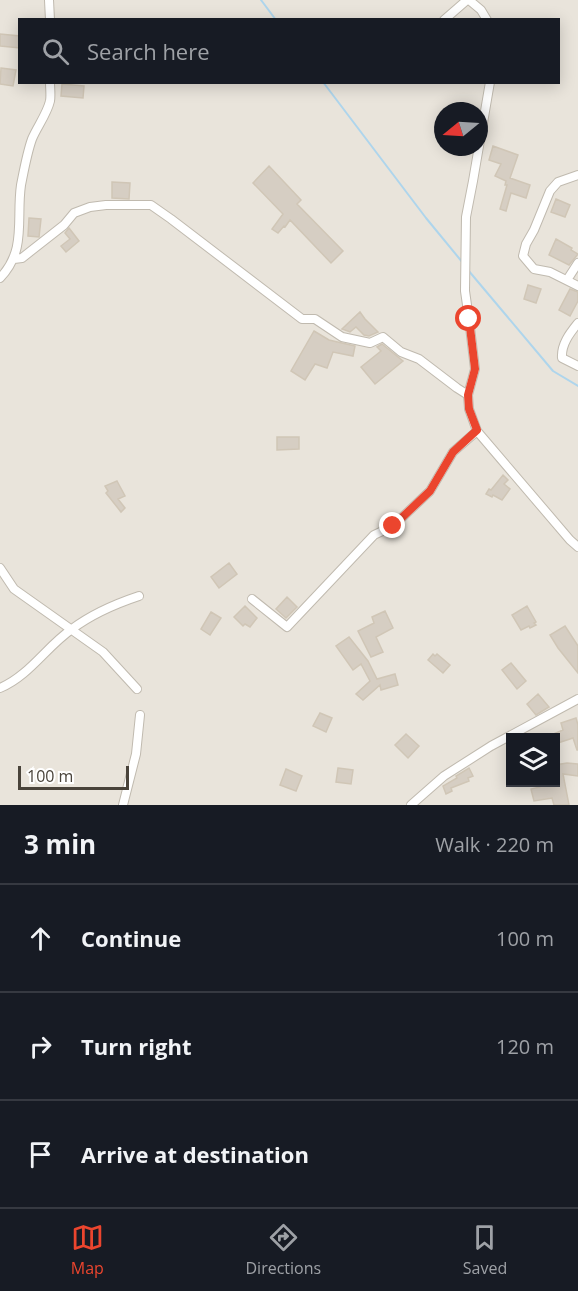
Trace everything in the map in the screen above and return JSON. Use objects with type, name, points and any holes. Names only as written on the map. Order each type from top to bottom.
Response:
[{"type":"street","points":[[49,0],[50,18]]},
{"type":"street","points":[[446,18],[468,0],[481,10],[486,18]]},
{"type":"street","points":[[0,278],[14,259],[20,230],[21,186],[32,141],[50,101],[50,84]]},
{"type":"street","points":[[490,84],[466,217],[465,291],[475,369],[468,395],[469,409],[477,430],[570,540],[578,546]]},
{"type":"street","points":[[578,175],[558,182],[550,191],[526,244],[523,256],[534,269],[550,272],[578,286]]},
{"type":"street","points":[[14,259],[22,258],[64,225],[74,213],[90,207],[106,205],[151,205],[303,319],[315,319],[342,337],[370,342],[383,337],[401,352],[419,359],[468,395]]},
{"type":"street","points":[[567,280],[578,263]]},
{"type":"street","points":[[578,323],[564,343],[561,352],[562,358],[578,366]]},
{"type":"street","points":[[252,599],[287,627],[374,535],[393,526],[430,491],[453,452],[477,430]]},
{"type":"street","points":[[0,568],[14,589],[103,652],[137,689]]},
{"type":"street","points":[[0,688],[9,684],[36,662],[71,629],[104,610],[139,596]]},
{"type":"street","points":[[411,805],[444,776],[491,746],[578,699]]},
{"type":"street","points":[[123,805],[136,754],[140,715]]},
{"type":"shaded area","points":[[0,0],[578,0],[578,805],[0,805]]},
{"type":"building","points":[[0,34],[18,36],[18,48],[0,46]]},
{"type":"building","points":[[1,68],[16,70],[13,86],[0,84]]},
{"type":"building","points":[[62,84],[84,86],[83,98],[61,96]]},
{"type":"building","points":[[493,146],[518,155],[510,178],[530,185],[526,198],[511,193],[506,211],[500,209],[507,185],[505,185],[506,181],[495,176],[501,164],[489,160]]},
{"type":"building","points":[[269,166],[301,200],[297,204],[343,251],[331,263],[290,220],[278,233],[272,229],[283,214],[253,183]]},
{"type":"building","points":[[112,182],[130,183],[129,199],[112,198]]},
{"type":"building","points":[[556,199],[570,205],[565,217],[551,212]]},
{"type":"building","points":[[29,218],[41,219],[39,237],[28,236]]},
{"type":"building","points":[[69,228],[79,241],[66,252],[61,246],[70,239],[65,233]]},
{"type":"building","points":[[556,239],[578,254],[569,265],[549,255]]},
{"type":"building","points":[[528,285],[541,289],[536,303],[524,299]]},
{"type":"building","points":[[570,289],[578,292],[578,301],[570,316],[559,310]]},
{"type":"building","points":[[360,312],[378,332],[369,336],[364,335],[356,327],[350,332],[342,329]]},
{"type":"building","points":[[314,331],[329,340],[355,346],[353,356],[333,352],[327,368],[315,364],[305,380],[291,371]]},
{"type":"building","points":[[382,344],[403,361],[375,384],[361,367],[381,351],[377,347]]},
{"type":"building","points":[[277,437],[299,437],[299,449],[277,450]]},
{"type":"building","points":[[503,475],[508,480],[504,484],[510,489],[502,500],[486,494],[489,489],[491,490]]},
{"type":"building","points":[[117,481],[125,496],[118,499],[125,508],[121,512],[106,493],[108,491],[105,486]]},
{"type":"building","points":[[229,563],[237,574],[219,588],[211,577]]},
{"type":"building","points":[[287,597],[297,607],[286,618],[276,609]]},
{"type":"building","points":[[245,606],[257,618],[250,627],[245,624],[243,626],[234,617]]},
{"type":"building","points":[[527,606],[536,625],[521,630],[512,615]]},
{"type":"building","points":[[385,611],[393,628],[376,637],[383,652],[371,657],[358,631],[374,623],[372,617]]},
{"type":"building","points":[[211,612],[221,618],[210,635],[201,629]]},
{"type":"building","points":[[565,626],[578,646],[578,673],[550,635]]},
{"type":"building","points":[[349,637],[368,661],[377,679],[395,674],[398,685],[381,690],[380,685],[363,700],[356,694],[370,681],[361,664],[353,670],[336,646]]},
{"type":"building","points":[[433,654],[435,656],[437,654],[450,665],[443,673],[428,660]]},
{"type":"building","points":[[511,663],[526,681],[517,689],[502,670]]},
{"type":"building","points":[[538,694],[549,707],[536,715],[527,704]]},
{"type":"building","points":[[320,713],[332,718],[326,732],[313,726]]},
{"type":"building","points":[[576,718],[578,750],[573,738],[560,742],[560,733],[556,733],[563,730],[561,723]]},
{"type":"building","points":[[406,734],[419,746],[408,758],[395,745]]},
{"type":"building","points":[[560,764],[578,764],[578,776],[563,774],[569,805],[554,805],[552,798],[534,801],[531,789],[560,787]]},
{"type":"building","points":[[338,768],[353,770],[351,784],[336,782]]},
{"type":"building","points":[[469,768],[473,776],[468,778],[469,781],[451,788],[452,791],[446,794],[443,786]]},
{"type":"building","points":[[286,769],[302,776],[296,791],[280,785]]},
{"type":"waterway","points":[[261,0],[274,18]]},
{"type":"waterway","points":[[325,84],[463,263]]},
{"type":"waterway","points":[[468,270],[553,371],[578,386]]},
{"type":"route","points":[[393,526],[430,491],[453,452],[477,430],[469,409],[468,395],[475,369],[469,319]]}]
